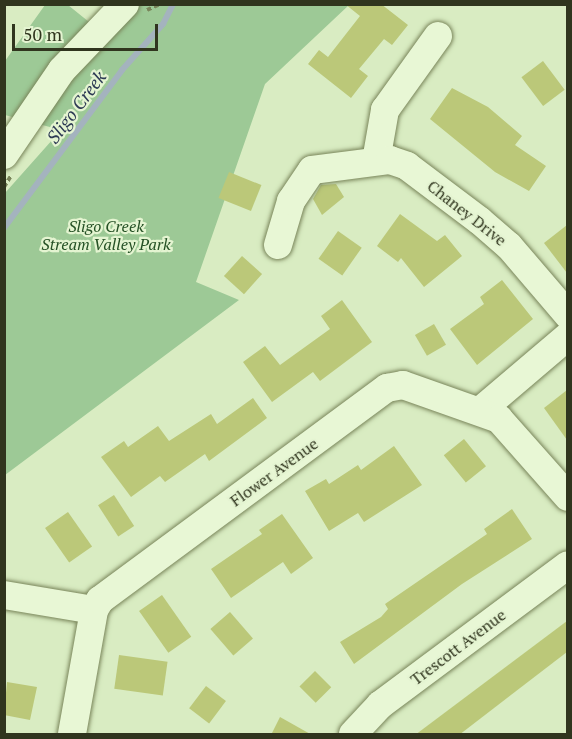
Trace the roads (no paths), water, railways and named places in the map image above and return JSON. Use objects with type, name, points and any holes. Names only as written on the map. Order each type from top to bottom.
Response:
[{"type":"street","points":[[4,155],[62,70],[109,10]]},
{"type":"street","points":[[376,161],[385,110],[438,36]]},
{"type":"street","name":"Chaney Drive","points":[[278,245],[291,201],[312,170],[376,161],[407,166],[509,246],[567,315]]},
{"type":"street","points":[[480,411],[567,336]]},
{"type":"street","name":"Flower Avenue","points":[[94,610],[100,600],[387,388],[403,385],[499,419],[567,497]]},
{"type":"street","name":"Trescott Avenue","points":[[353,735],[380,705],[567,565]]},
{"type":"street","points":[[4,595],[94,610],[72,735]]},
{"type":"waterway","name":"Sligo Creek","points":[[4,228],[122,70],[163,24],[173,4]]},
{"type":"park label","name":"Sligo Creek Stream Valley Park","points":[[106,235]]}]
